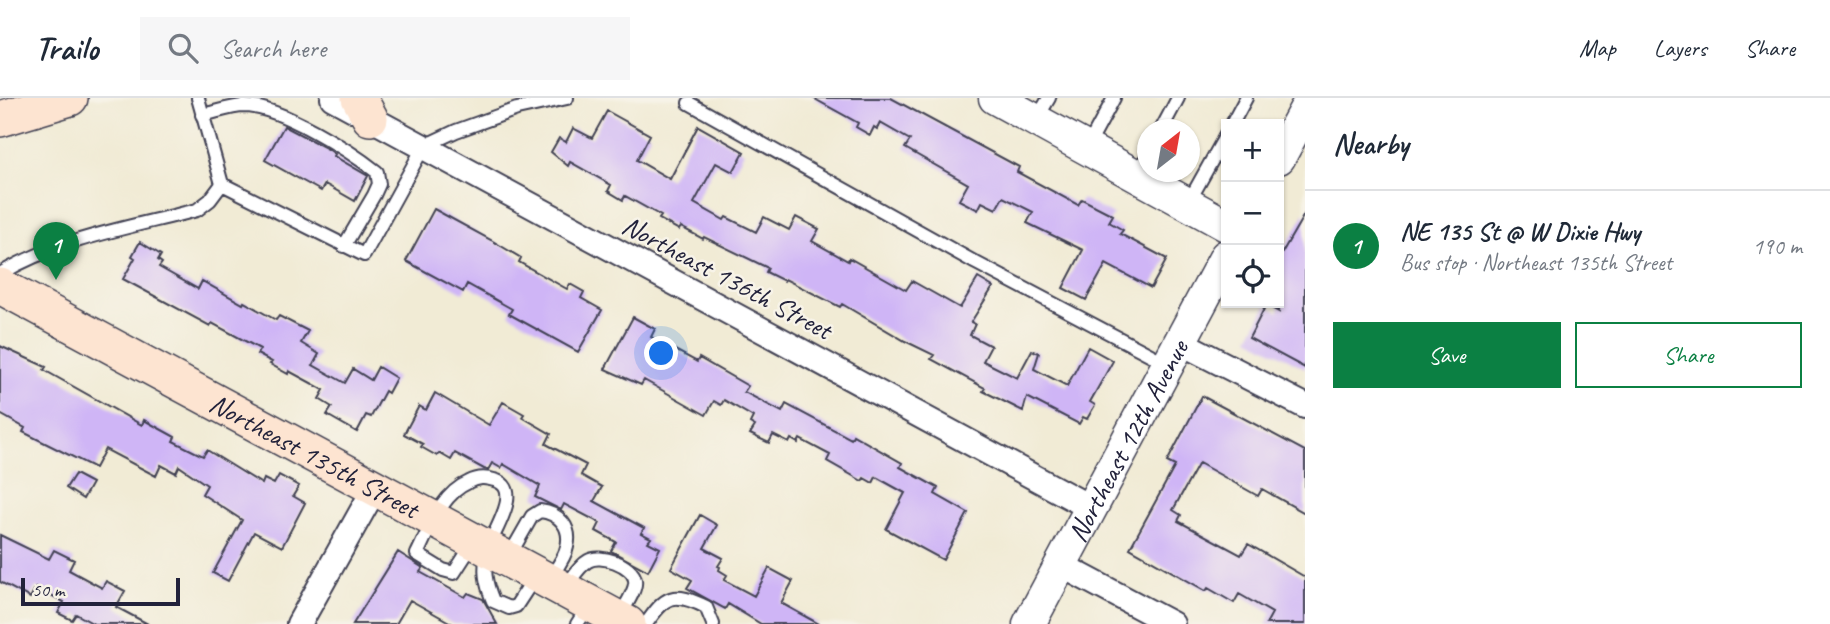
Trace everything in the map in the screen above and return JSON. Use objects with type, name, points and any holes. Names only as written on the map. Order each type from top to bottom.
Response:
[{"type":"main road","points":[[0,119],[70,98]]},
{"type":"main road","name":"Northeast 135th Street","points":[[0,286],[568,595]]},
{"type":"street","name":"Northeast 136th Street","points":[[333,98],[365,108],[424,146],[1091,508]]},
{"type":"street","points":[[995,98],[1042,109],[1087,148],[1137,163]]},
{"type":"street","points":[[1162,182],[1188,204],[1221,222]]},
{"type":"street","name":"Northeast 12th Avenue","points":[[1029,624],[1221,266]]},
{"type":"street","points":[[1175,353],[1305,406]]},
{"type":"street","points":[[299,624],[374,488]]},
{"type":"street","points":[[1061,565],[1172,624]]},
{"type":"lane","points":[[198,98],[222,184],[364,255],[424,146],[456,131],[517,109],[567,98]]},
{"type":"lane","points":[[1087,148],[1114,98]]},
{"type":"lane","points":[[1167,119],[1178,98]]},
{"type":"lane","points":[[1235,119],[1246,98]]},
{"type":"lane","points":[[689,103],[976,263],[1175,353]]},
{"type":"lane","points":[[202,115],[242,106],[261,107],[304,126],[377,172],[379,184],[344,246]]},
{"type":"lane","points":[[1188,204],[1221,144]]},
{"type":"lane","points":[[0,274],[24,260],[80,241],[197,210],[210,200],[222,184]]},
{"type":"lane","points":[[434,520],[452,491],[478,477],[500,481],[505,486],[508,505],[568,595],[659,604],[667,598],[678,598],[706,607],[713,624]]},
{"type":"building","points":[[813,98],[891,98],[1019,167],[1017,172],[1078,205],[1082,199],[1113,215],[1109,222],[1123,230],[1120,234],[1167,259],[1151,288],[1106,264],[1086,300],[1063,288],[1083,250],[1027,223],[1033,212],[1003,197],[996,209],[982,202],[978,210],[959,200],[968,184],[905,148],[910,140],[880,123],[870,135],[856,127],[858,123]]},
{"type":"building","points":[[607,111],[650,135],[637,160],[670,179],[698,126],[744,152],[733,172],[716,163],[694,203],[724,220],[726,217],[756,232],[764,217],[789,230],[796,217],[819,229],[812,241],[848,261],[849,258],[906,290],[912,281],[960,308],[978,278],[993,287],[971,322],[975,324],[970,335],[991,346],[983,361],[1017,378],[1032,350],[1039,353],[1034,369],[1067,386],[1088,347],[1113,361],[1090,402],[1095,405],[1087,419],[1083,417],[1079,424],[1027,397],[1023,411],[983,391],[985,388],[931,359],[934,355],[842,304],[840,307],[785,279],[784,281],[766,272],[768,268],[704,237],[703,239],[681,227],[679,230],[659,219],[661,216],[625,196],[623,200],[608,191],[611,185],[570,162],[568,166],[551,152],[559,138],[566,142],[573,128],[592,138]]},
{"type":"building","points":[[284,126],[328,149],[334,156],[368,176],[355,201],[325,184],[321,191],[265,160]]},
{"type":"building","points":[[434,209],[521,258],[519,262],[567,289],[570,284],[584,292],[581,298],[602,310],[578,352],[509,314],[512,309],[467,284],[463,292],[406,261]]},
{"type":"building","points":[[1305,213],[1305,368],[1249,338],[1264,308],[1279,312],[1279,308],[1284,308],[1284,249]]},
{"type":"building","points":[[140,242],[161,255],[158,260],[162,263],[159,267],[198,289],[202,281],[276,320],[279,316],[308,331],[301,343],[319,354],[313,365],[345,383],[353,369],[371,380],[378,367],[396,378],[388,393],[385,391],[371,417],[366,415],[357,432],[327,415],[332,407],[319,399],[324,390],[270,364],[272,362],[257,354],[260,349],[212,323],[210,326],[123,279],[135,258],[132,256]]},
{"type":"building","points":[[633,317],[655,329],[651,337],[697,362],[699,358],[748,386],[744,392],[782,412],[786,404],[851,439],[853,435],[902,463],[900,467],[938,488],[935,494],[968,513],[943,560],[886,529],[905,493],[876,477],[873,483],[864,478],[862,481],[827,461],[830,455],[800,439],[798,443],[791,439],[789,443],[773,435],[769,443],[750,434],[755,426],[750,423],[753,417],[724,400],[721,405],[714,401],[706,415],[644,380],[641,385],[605,369]]},
{"type":"building","points":[[0,346],[46,367],[44,370],[142,425],[144,420],[175,437],[173,441],[203,456],[207,450],[262,484],[264,479],[274,484],[279,475],[299,486],[293,496],[305,503],[282,547],[254,532],[228,581],[213,573],[242,520],[202,494],[207,485],[179,466],[176,473],[161,465],[156,476],[105,449],[95,468],[23,432],[25,428],[0,414]]},
{"type":"building","points":[[435,393],[489,425],[503,402],[551,434],[546,444],[586,465],[581,475],[602,487],[594,501],[644,528],[641,533],[651,538],[648,542],[660,548],[648,571],[611,551],[616,542],[596,531],[600,523],[564,504],[561,510],[535,497],[540,486],[503,464],[501,468],[492,463],[488,470],[455,453],[451,460],[439,453],[437,456],[421,447],[423,444],[404,434],[419,406],[426,410]]},
{"type":"building","points":[[1202,396],[1305,451],[1305,513],[1262,489],[1258,496],[1199,463],[1173,510],[1181,515],[1178,521],[1241,555],[1248,544],[1305,577],[1305,624],[1266,624],[1272,613],[1239,594],[1234,603],[1208,588],[1206,591],[1130,548],[1175,466],[1167,462]]},
{"type":"building","points":[[75,474],[92,483],[83,499],[66,488]]},
{"type":"building","points":[[700,515],[717,525],[704,548],[723,558],[718,566],[719,570],[727,575],[724,580],[754,596],[769,568],[793,581],[781,603],[819,624],[761,624],[728,604],[725,609],[687,588],[692,580],[671,568]]},
{"type":"building","points":[[0,535],[49,559],[54,550],[74,560],[69,570],[102,588],[106,581],[125,591],[116,607],[148,624],[94,624],[76,614],[72,620],[58,613],[64,602],[36,587],[30,598],[0,582]]},
{"type":"building","points":[[398,552],[423,568],[420,572],[465,597],[468,593],[483,599],[497,624],[453,624],[410,600],[396,624],[353,624]]},
{"type":"place","name":"NE 135 St @ W Dixie Hwy","points":[[56,280]]}]
